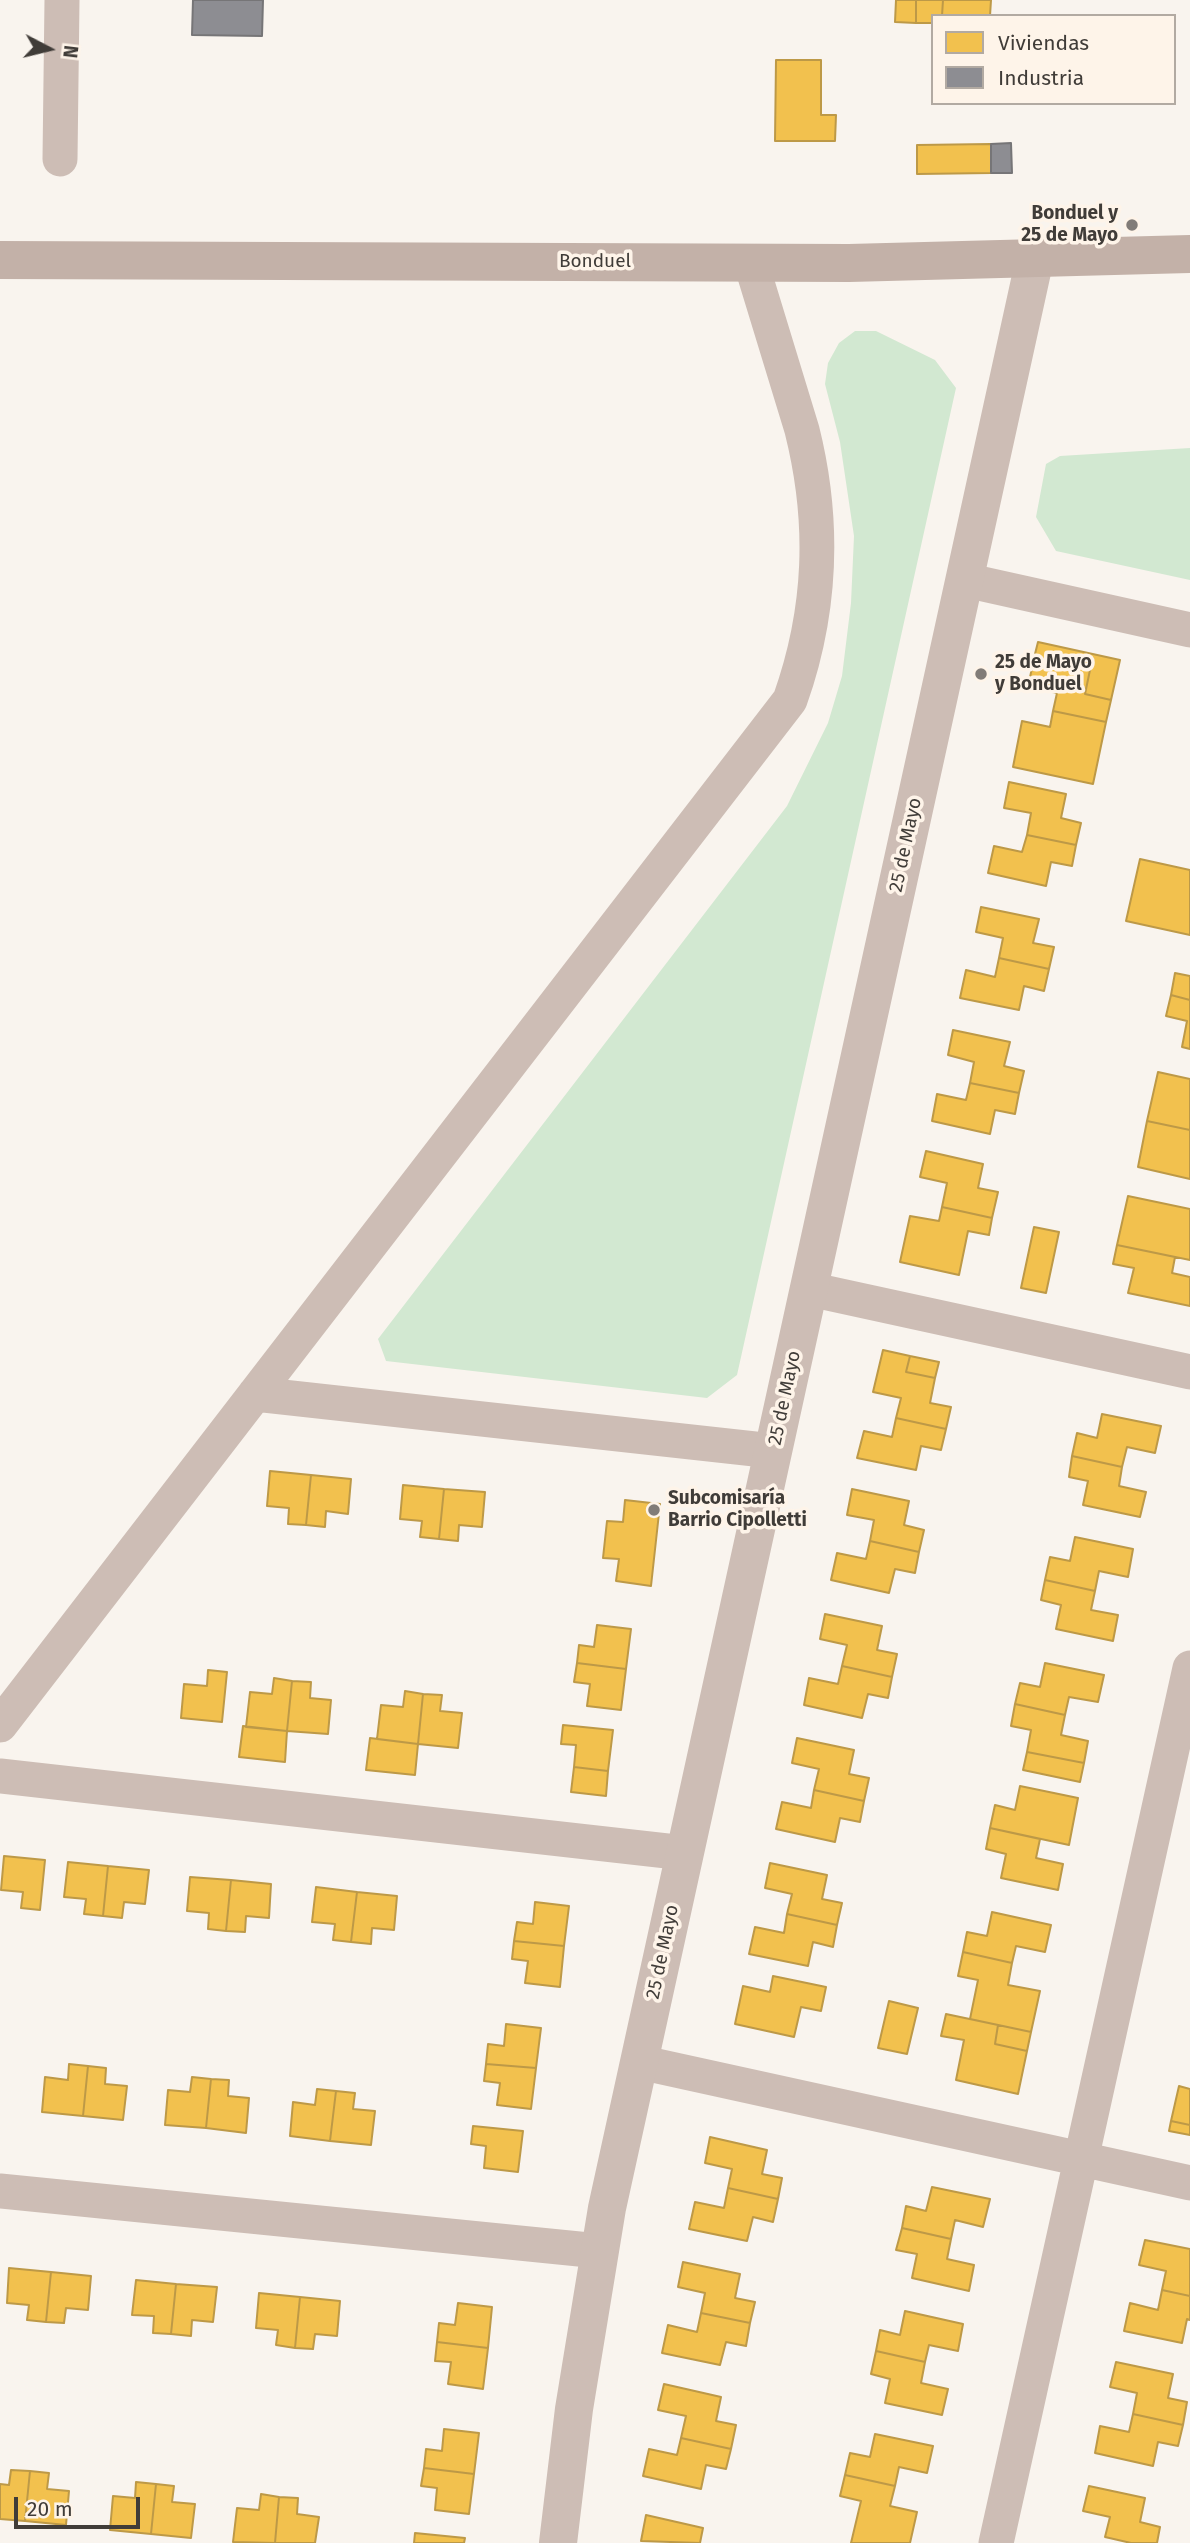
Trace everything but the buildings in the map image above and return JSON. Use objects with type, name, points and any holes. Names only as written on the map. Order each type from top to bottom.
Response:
[{"type":"main road","name":"Bonduel","points":[[0,260],[849,263],[1190,254]]},
{"type":"street","points":[[60,159],[62,0]]},
{"type":"street","name":"25 de Mayo","points":[[558,2543],[573,2409],[599,2251],[1035,258]]},
{"type":"street","points":[[0,1725],[790,699],[803,660],[815,603],[819,544],[817,515],[811,467],[802,430],[751,263]]},
{"type":"street","points":[[965,580],[1190,629]]},
{"type":"street","points":[[809,1289],[1190,1372]]},
{"type":"street","points":[[255,1394],[773,1451]]},
{"type":"street","points":[[996,2543],[1190,1668]]},
{"type":"street","points":[[0,1776],[685,1853]]},
{"type":"street","points":[[639,2062],[1190,2183]]},
{"type":"street","points":[[0,2191],[599,2251]]},
{"type":"green space","points":[[855,331],[876,331],[935,360],[956,388],[737,1375],[707,1398],[386,1361],[378,1339],[787,806],[828,723],[842,676],[851,603],[854,536],[840,442],[825,384],[828,363],[839,343]]},
{"type":"green space","points":[[1190,448],[1190,580],[1056,551],[1036,517],[1046,464],[1060,456]]},
{"type":"place","name":"Bonduel y 25 de Mayo","points":[[1132,225]]},
{"type":"place","name":"25 de Mayo y Bonduel","points":[[981,674]]},
{"type":"place","name":"Subcomisaría Barrio Cipolletti","points":[[654,1510]]}]
